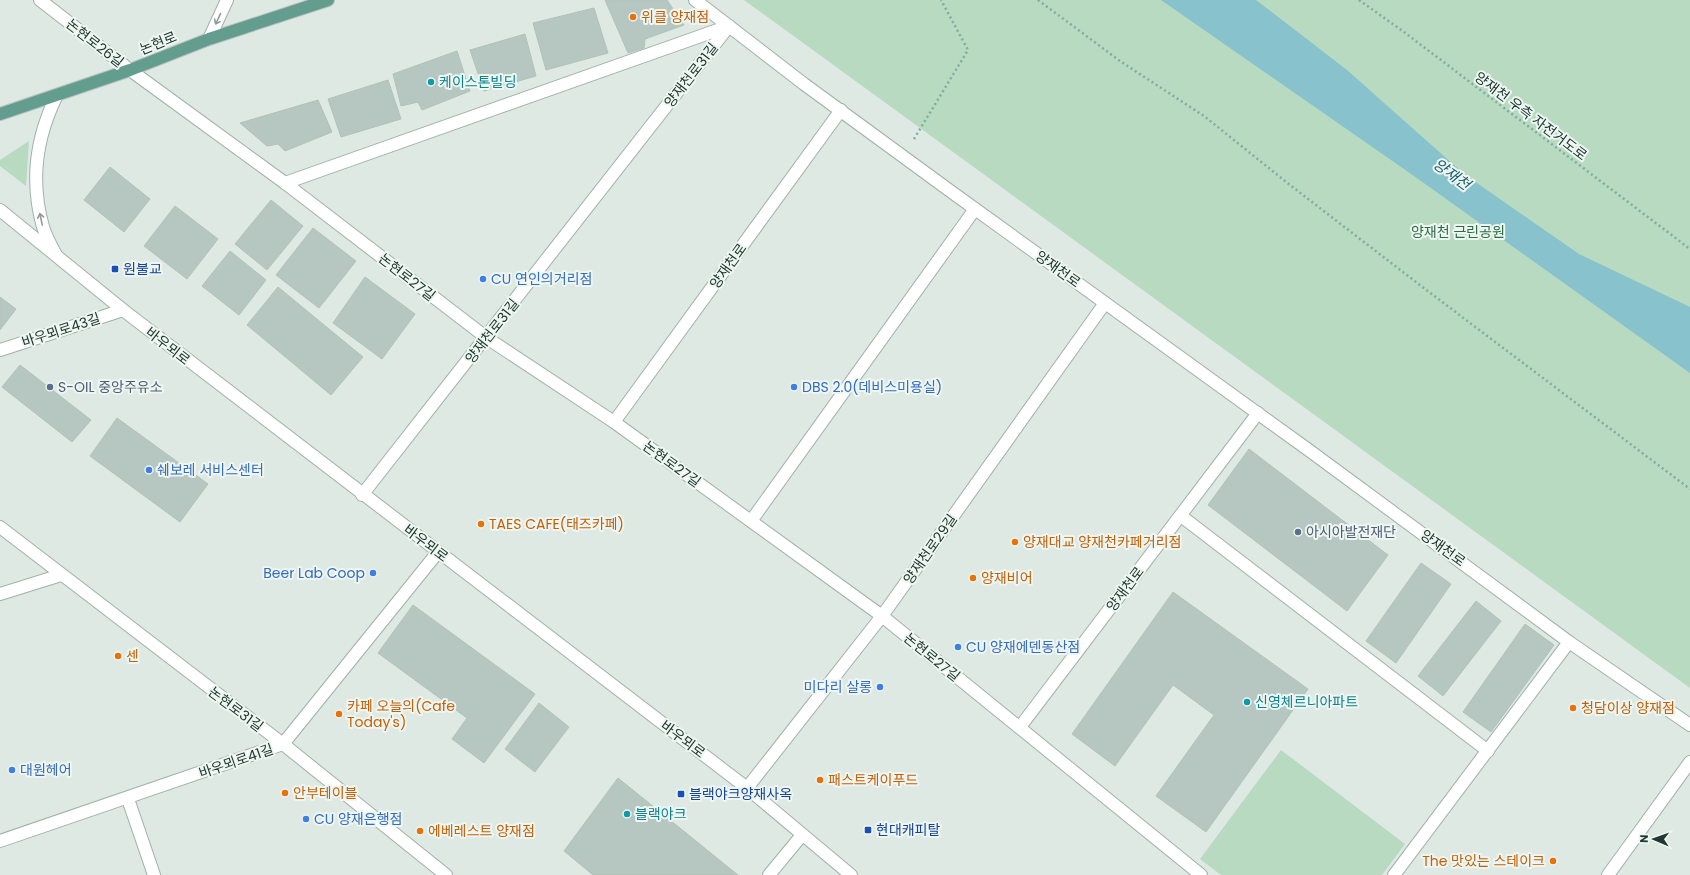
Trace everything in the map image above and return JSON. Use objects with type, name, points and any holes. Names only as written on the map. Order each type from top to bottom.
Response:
[{"type":"main road","name":"논현로","points":[[0,114],[130,70],[209,39],[328,0]]},
{"type":"street","name":"논현로26길","points":[[40,0],[130,70]]},
{"type":"street","points":[[209,39],[227,0]]},
{"type":"street","name":"양재천로","points":[[695,0],[975,209],[1258,413],[1569,642],[1690,725]]},
{"type":"street","name":"양재천로31길","points":[[285,183],[729,26]]},
{"type":"street","name":"양재천로31길","points":[[362,495],[487,338],[729,26]]},
{"type":"street","name":"논현로27길","points":[[130,70],[285,183],[487,338],[614,422],[882,616],[1200,875]]},
{"type":"street","points":[[56,255],[43,228],[37,199],[37,151],[47,115],[57,95]]},
{"type":"street","name":"양재천로","points":[[614,422],[841,110]]},
{"type":"street","points":[[751,521],[975,209]]},
{"type":"street","name":"바우뫼로","points":[[0,210],[123,310],[362,495],[747,788],[851,875]]},
{"type":"street","name":"양재천로29길","points":[[747,788],[882,616],[1105,303]]},
{"type":"street","name":"바우뫼로43길","points":[[0,350],[123,310]]},
{"type":"street","name":"양재천로","points":[[1020,727],[1258,413]]},
{"type":"street","points":[[1180,516],[1488,751]]},
{"type":"street","name":"논현로31길","points":[[0,527],[283,744],[446,875]]},
{"type":"street","name":"바우뫼로41길","points":[[0,841],[283,744],[438,552]]},
{"type":"street","points":[[0,594],[61,575]]},
{"type":"street","points":[[1394,875],[1569,642]]},
{"type":"street","points":[[1608,875],[1690,762]]},
{"type":"street","points":[[128,798],[154,875]]},
{"type":"street","points":[[769,875],[802,835]]},
{"type":"path","points":[[903,156],[968,50],[941,0]]},
{"type":"path","points":[[1038,0],[1120,61],[1204,116],[1400,270],[1690,489]]},
{"type":"path","name":"양재천 우측 자전거도로","points":[[1359,0],[1404,32],[1690,249]]},
{"type":"green space","name":"양재천 근린공원","points":[[744,0],[1690,0],[1690,688]]},
{"type":"green space","points":[[29,141],[26,186],[0,166],[0,160]]},
{"type":"green space","points":[[1281,750],[1405,844],[1382,875],[1221,875],[1200,859]]},
{"type":"water","name":"양재천","points":[[1161,0],[1256,0],[1347,70],[1464,174],[1579,254],[1690,307],[1690,373],[1414,176]]},
{"type":"building","points":[[605,0],[667,0],[684,25],[645,39],[644,48],[628,53]]},
{"type":"building","points":[[594,8],[608,53],[546,70],[533,23]]},
{"type":"building","points":[[525,34],[536,76],[484,91],[470,50]]},
{"type":"building","name":"케이스톤빌딩","points":[[457,51],[470,91],[422,110],[418,102],[401,106],[393,74]]},
{"type":"building","points":[[388,80],[401,119],[341,137],[328,99]]},
{"type":"building","points":[[318,100],[332,132],[285,151],[278,144],[267,146],[240,123]]},
{"type":"building","points":[[110,167],[150,199],[124,232],[84,200]]},
{"type":"building","points":[[271,200],[303,226],[267,270],[235,244]]},
{"type":"building","points":[[175,206],[218,239],[187,279],[144,246]]},
{"type":"building","points":[[313,228],[356,261],[319,308],[276,275]]},
{"type":"building","points":[[230,251],[266,280],[239,315],[202,286]]},
{"type":"building","points":[[365,277],[415,314],[382,359],[333,323]]},
{"type":"building","points":[[278,287],[363,357],[331,395],[247,325]]},
{"type":"building","points":[[0,297],[16,309],[0,330]]},
{"type":"building","points":[[20,365],[91,420],[72,442],[2,387]]},
{"type":"building","name":"쉐보레 서비스센터","points":[[117,418],[208,484],[180,522],[90,456]]},
{"type":"building","points":[[1249,449],[1388,555],[1347,611],[1208,505]]},
{"type":"building","points":[[1421,563],[1451,584],[1396,663],[1366,641]]},
{"type":"building","name":"신영체르니아파트","points":[[1173,592],[1308,689],[1206,832],[1156,796],[1214,715],[1173,685],[1115,766],[1072,734]]},
{"type":"building","points":[[1476,601],[1501,621],[1443,696],[1418,676]]},
{"type":"building","points":[[413,605],[535,694],[484,763],[452,739],[467,718],[378,653]]},
{"type":"building","points":[[1525,624],[1554,645],[1491,732],[1463,712]]},
{"type":"building","points":[[539,703],[569,727],[535,772],[505,749]]},
{"type":"building","name":"블랙야크","points":[[618,778],[738,875],[593,875],[564,851]]},
{"type":"place","name":"위클 양재점","points":[[633,17]]},
{"type":"place","name":"케이스톤빌딩","points":[[431,82]]},
{"type":"place","name":"원불교","points":[[115,269]]},
{"type":"place","name":"CU 연인의거리점","points":[[483,279]]},
{"type":"place","name":"S-OIL 중앙주유소","points":[[50,387]]},
{"type":"place","name":"DBS 2.0(데비스미용실)","points":[[794,387]]},
{"type":"place","name":"쉐보레 서비스센터","points":[[149,470]]},
{"type":"place","name":"TAES CAFE(태즈카페)","points":[[481,524]]},
{"type":"place","name":"아시아발전재단","points":[[1298,532]]},
{"type":"place","name":"양재대교 양재천카페거리점","points":[[1015,542]]},
{"type":"place","name":"Beer Lab Coop","points":[[373,573]]},
{"type":"place","name":"양재비어","points":[[973,578]]},
{"type":"place","name":"CU 양재에덴동산점","points":[[958,647]]},
{"type":"place","name":"센","points":[[118,656]]},
{"type":"place","name":"미다리 살롱","points":[[880,687]]},
{"type":"place","name":"신영체르니아파트","points":[[1247,702]]},
{"type":"place","name":"청담이상 양재점","points":[[1573,708]]},
{"type":"place","name":"카페 오늘의(Cafe Today's)","points":[[339,714]]},
{"type":"place","name":"대원헤어","points":[[12,770]]},
{"type":"place","name":"패스트케이푸드","points":[[820,780]]},
{"type":"place","name":"안부테이블","points":[[285,793]]},
{"type":"place","name":"블랙야크양재사옥","points":[[681,794]]},
{"type":"place","name":"블랙야크","points":[[627,814]]},
{"type":"place","name":"CU 양재은행점","points":[[306,819]]},
{"type":"place","name":"현대캐피탈","points":[[868,830]]},
{"type":"place","name":"에베레스트 양재점","points":[[420,831]]},
{"type":"place","name":"The 맛있는 스테이크","points":[[1553,861]]}]
